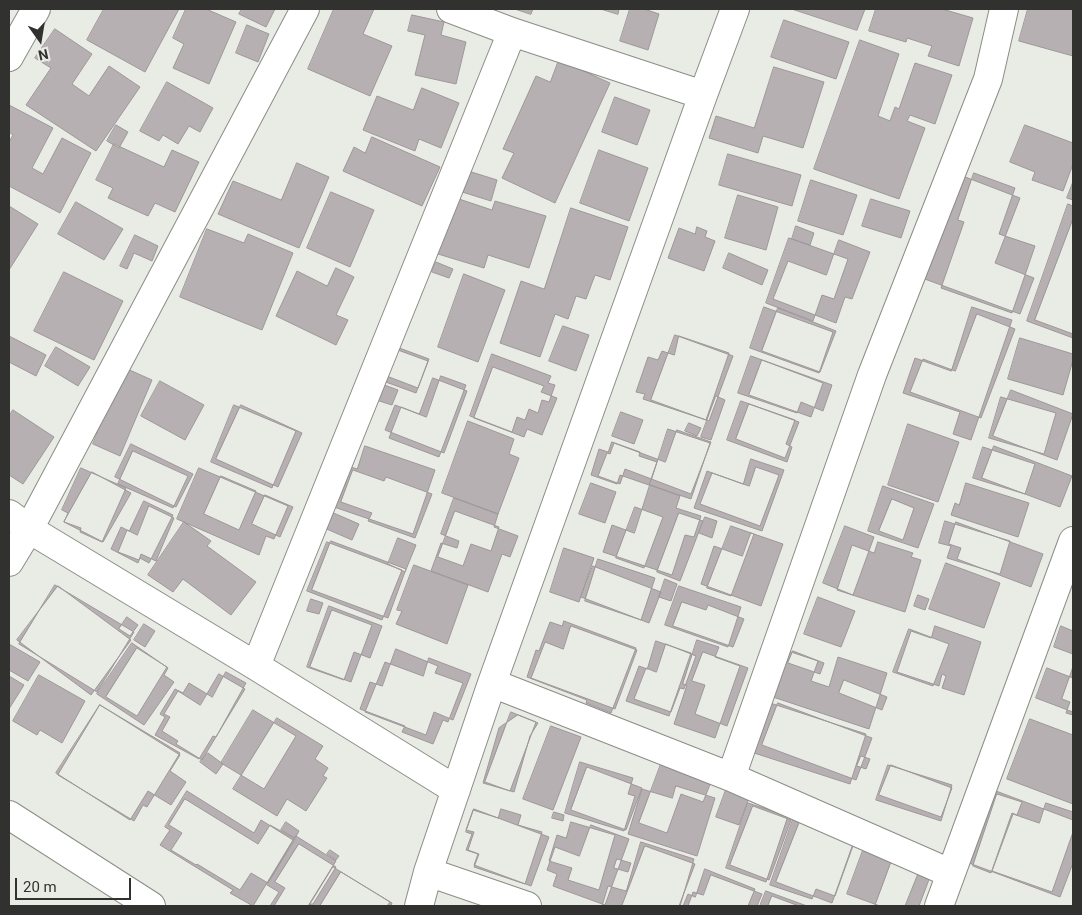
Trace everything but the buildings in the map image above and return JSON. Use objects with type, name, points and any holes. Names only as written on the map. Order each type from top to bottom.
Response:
[{"type":"street","points":[[9,56],[36,9]]},
{"type":"street","points":[[9,562],[19,522],[305,9]]},
{"type":"street","points":[[451,9],[512,32],[703,95]]},
{"type":"street","points":[[419,906],[428,872],[492,683],[735,9]]},
{"type":"street","points":[[731,777],[872,375],[988,79],[1004,9]]},
{"type":"street","points":[[256,666],[512,32]]},
{"type":"street","points":[[19,522],[456,790]]},
{"type":"street","points":[[939,906],[1073,540]]},
{"type":"street","points":[[492,683],[731,777],[950,873]]},
{"type":"street","points":[[9,815],[151,906]]},
{"type":"street","points":[[428,872],[527,906]]}]
